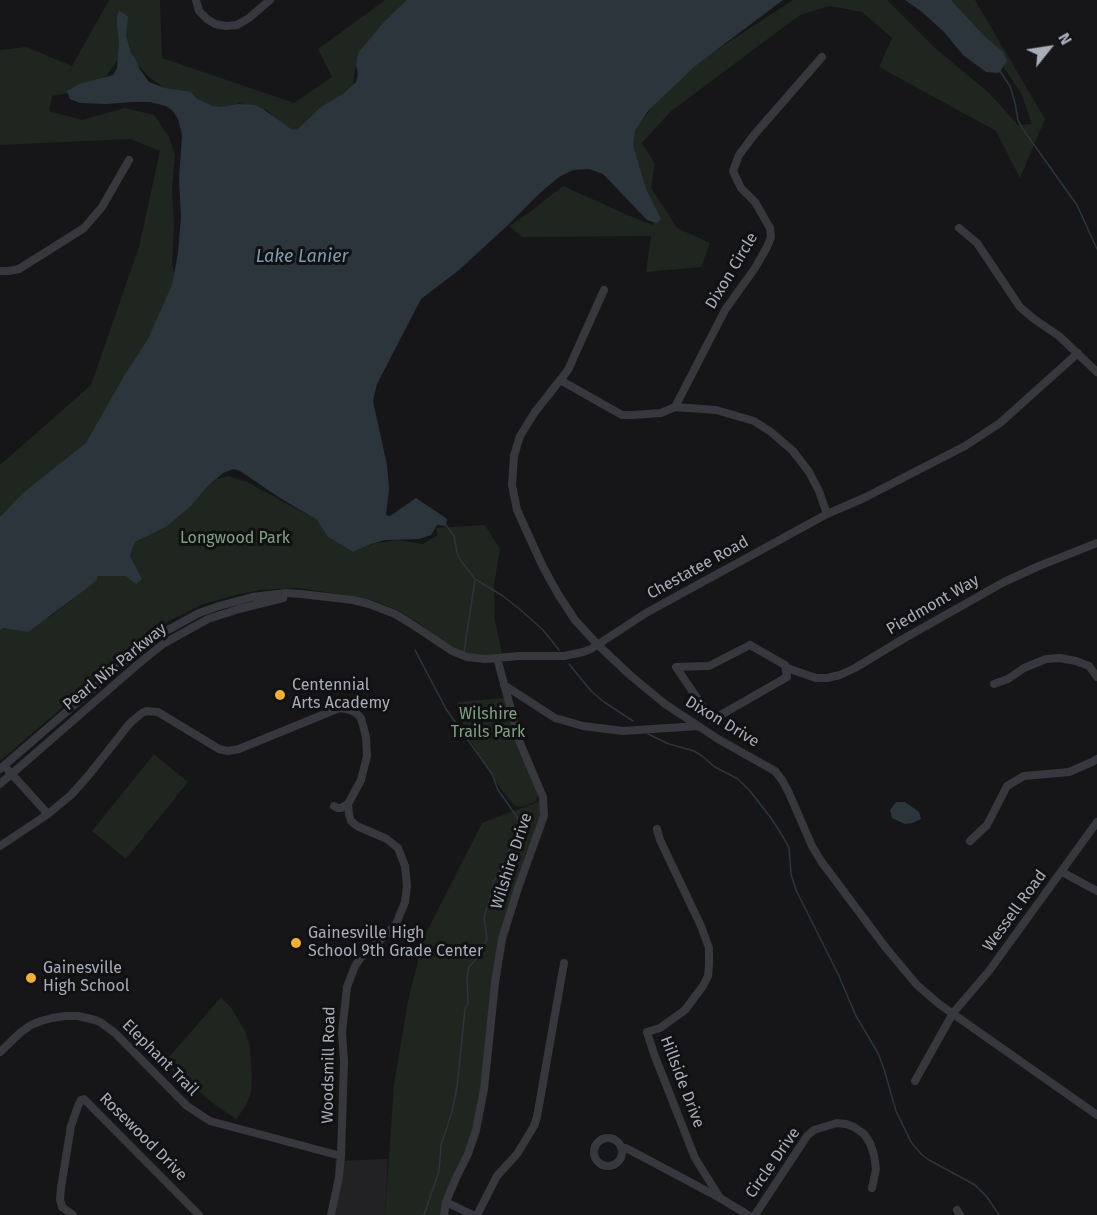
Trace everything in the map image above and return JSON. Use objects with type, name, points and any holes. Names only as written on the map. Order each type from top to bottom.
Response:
[{"type":"street","points":[[196,0],[199,11],[207,19],[215,24],[226,26],[237,25],[249,18],[270,0]]},
{"type":"street","name":"Dixon Circle","points":[[675,407],[725,310],[755,268],[771,237],[770,228],[755,202],[741,188],[733,171],[739,155],[822,57]]},
{"type":"street","points":[[0,271],[19,269],[84,228],[102,207],[129,160]]},
{"type":"street","points":[[959,228],[977,243],[1020,307],[1059,336],[1097,372]]},
{"type":"street","name":"Dixon Drive","points":[[604,290],[568,370],[534,412],[520,436],[514,456],[512,485],[517,510],[558,594],[575,620],[597,644],[657,698],[717,739],[775,771],[789,793],[812,846],[833,878],[917,985],[939,1004],[1097,1115]]},
{"type":"street","name":"Chestatee Road","points":[[301,594],[369,604],[395,614],[463,656],[485,659],[569,656],[591,649],[646,613],[827,514],[864,498],[971,442],[1000,423],[1078,353]]},
{"type":"street","points":[[560,380],[622,415],[661,413],[675,407],[716,410],[754,422],[771,432],[792,451],[809,472],[827,514]]},
{"type":"street","name":"Piedmont Way","points":[[785,665],[787,677],[712,720],[676,667],[709,666],[750,645],[785,665],[787,668],[816,678],[840,675],[1004,582],[1097,543]]},
{"type":"street","name":"Pearl Nix Parkway","points":[[2,768],[142,646],[172,627],[199,613],[236,600],[269,595],[301,594]]},
{"type":"street","name":"Pearl Nix Parkway","points":[[0,784],[136,665],[178,634],[208,619],[259,603],[301,594]]},
{"type":"street","name":"Wilshire Drive","points":[[444,1215],[446,1202],[468,1154],[476,1130],[484,1089],[502,939],[544,816],[543,797],[520,743],[497,658]]},
{"type":"street","points":[[994,684],[1046,659],[1060,658],[1089,666],[1097,677]]},
{"type":"street","points":[[504,685],[555,718],[583,726],[623,731],[698,726]]},
{"type":"street","points":[[0,846],[48,814],[88,776],[130,723],[144,712],[151,711],[158,712],[219,749],[228,751],[239,749],[332,710],[341,708],[356,713],[364,724],[367,756],[361,780],[348,804],[341,808],[334,806]]},
{"type":"street","points":[[970,841],[987,825],[1007,786],[1024,776],[1069,772],[1097,759]]},
{"type":"street","points":[[2,768],[12,773],[48,814]]},
{"type":"street","name":"Woodsmill Road","points":[[331,1215],[341,1156],[344,1061],[342,1033],[347,987],[355,966],[362,956],[396,924],[407,886],[405,866],[398,848],[387,839],[354,824],[348,814],[348,804]]},
{"type":"street","name":"Wessell Road","points":[[915,1081],[953,1013],[989,971],[1097,822]]},
{"type":"street","name":"Hillside Drive","points":[[657,829],[660,840],[701,926],[709,948],[709,965],[704,986],[685,1010],[660,1028],[647,1032],[695,1158],[720,1198]]},
{"type":"street","points":[[1062,872],[1097,891]]},
{"type":"street","points":[[446,1202],[475,1215],[497,1176],[517,1154],[534,1126],[564,963]]},
{"type":"street","name":"Elephant Trail","points":[[0,1052],[21,1032],[52,1017],[78,1016],[95,1020],[115,1033],[187,1106],[210,1121],[341,1156]]},
{"type":"street","name":"Rosewood Drive","points":[[73,1215],[62,1207],[60,1199],[72,1121],[81,1100],[84,1099],[199,1215]]},
{"type":"street","name":"Circle Drive","points":[[755,1215],[807,1136],[826,1125],[846,1124],[864,1134],[874,1155],[876,1169],[872,1188]]},
{"type":"street","points":[[622,1149],[626,1148],[748,1215]]},
{"type":"shaded area","points":[[388,1159],[385,1215],[335,1215],[337,1209],[335,1161]]},
{"type":"green space","points":[[109,0],[160,0],[162,58],[294,103],[332,77],[318,49],[385,0],[428,0],[357,58],[352,89],[292,139],[267,110],[239,103],[210,117],[149,77],[130,57],[121,55],[107,75],[82,91],[52,96],[49,111],[82,120],[125,108],[154,115],[169,137],[175,155],[172,190],[174,225],[172,264],[180,295],[116,412],[68,468],[0,529],[0,465],[91,385],[139,247],[160,151],[130,139],[0,145],[0,50],[26,47],[72,66]]},
{"type":"green space","points":[[793,0],[887,0],[935,48],[989,93],[1018,125],[1032,124],[1021,93],[991,49],[947,0],[975,0],[1045,119],[1020,178],[996,131],[879,67],[892,38],[862,12],[830,6],[800,15],[670,112],[642,143],[655,164],[651,187],[677,228],[710,243],[701,267],[646,272],[651,236],[522,237],[509,226],[563,186],[653,225],[655,212],[629,153],[634,131],[658,100],[689,68]]},
{"type":"green space","name":"Longwood Park","points":[[208,464],[218,479],[228,476],[247,482],[317,520],[328,537],[353,552],[375,543],[397,540],[423,544],[438,535],[436,528],[485,525],[500,549],[494,585],[495,620],[502,653],[486,655],[459,651],[399,611],[375,601],[352,596],[298,588],[260,590],[235,595],[201,605],[169,621],[143,638],[0,761],[0,630],[50,617],[98,576],[123,575],[142,580],[130,556],[135,542],[166,527],[190,507],[216,480],[206,466]]},
{"type":"green space","name":"Wilshire Trails Park","points":[[505,698],[538,790],[535,802],[522,807],[515,806],[500,788],[467,735],[457,704],[458,702]]},
{"type":"green space","points":[[154,754],[188,782],[126,859],[92,831]]},
{"type":"green space","points":[[546,799],[510,914],[493,994],[479,1137],[448,1198],[446,1215],[385,1215],[394,1084],[408,1001],[424,937],[482,823]]},
{"type":"green space","points":[[221,997],[232,1009],[245,1031],[250,1046],[251,1093],[236,1119],[164,1063]]},
{"type":"water","name":"Lake Lanier","points":[[407,0],[783,0],[695,66],[648,111],[635,131],[633,145],[646,189],[661,219],[657,223],[647,220],[603,174],[589,169],[573,170],[559,177],[540,193],[459,270],[421,299],[377,384],[373,401],[387,465],[389,489],[386,515],[390,516],[416,498],[447,519],[446,526],[437,525],[431,535],[419,539],[385,540],[353,552],[328,537],[317,520],[234,469],[223,473],[190,507],[166,527],[135,542],[130,556],[142,579],[136,584],[126,576],[98,576],[97,580],[82,592],[28,632],[4,628],[0,630],[0,517],[23,493],[86,443],[148,339],[172,285],[178,253],[182,135],[178,119],[173,111],[166,106],[150,102],[80,103],[70,99],[67,91],[79,84],[113,75],[117,68],[119,42],[117,16],[119,11],[128,17],[126,36],[131,53],[149,82],[165,88],[191,92],[197,99],[213,106],[255,105],[291,129],[297,130],[321,107],[343,94],[356,82],[359,52],[384,22]]},
{"type":"water","points":[[905,0],[951,0],[984,36],[1003,52],[1007,61],[999,73],[986,72],[963,55],[944,32]]},
{"type":"water","points":[[896,802],[905,802],[919,812],[921,819],[905,824],[892,818],[890,810]]},
{"type":"waterway","points":[[1000,71],[1010,86],[1022,128],[1077,205],[1097,249]]},
{"type":"waterway","points":[[446,525],[454,536],[461,561],[475,579],[503,596],[523,612],[543,630],[559,650]]},
{"type":"waterway","points":[[464,652],[475,580]]},
{"type":"waterway","points":[[415,650],[446,709],[492,774],[498,790],[517,817],[518,822],[506,859],[493,883],[484,917],[487,939],[478,957],[469,967],[468,1003],[465,1009],[457,1087],[452,1112],[441,1145],[439,1171],[424,1215]]},
{"type":"waterway","points":[[569,664],[591,691],[633,721]]},
{"type":"waterway","points":[[648,734],[669,744],[694,751],[715,767],[738,779],[771,818],[789,848],[791,874],[796,890],[839,976],[856,1016],[878,1053],[896,1111],[911,1142],[929,1160],[975,1185],[987,1197],[999,1215]]},
{"type":"place","name":"Centennial Arts Academy","points":[[280,695]]},
{"type":"place","name":"Gainesville High School 9th Grade Center","points":[[296,943]]},
{"type":"place","name":"Gainesville High School","points":[[31,978]]}]
